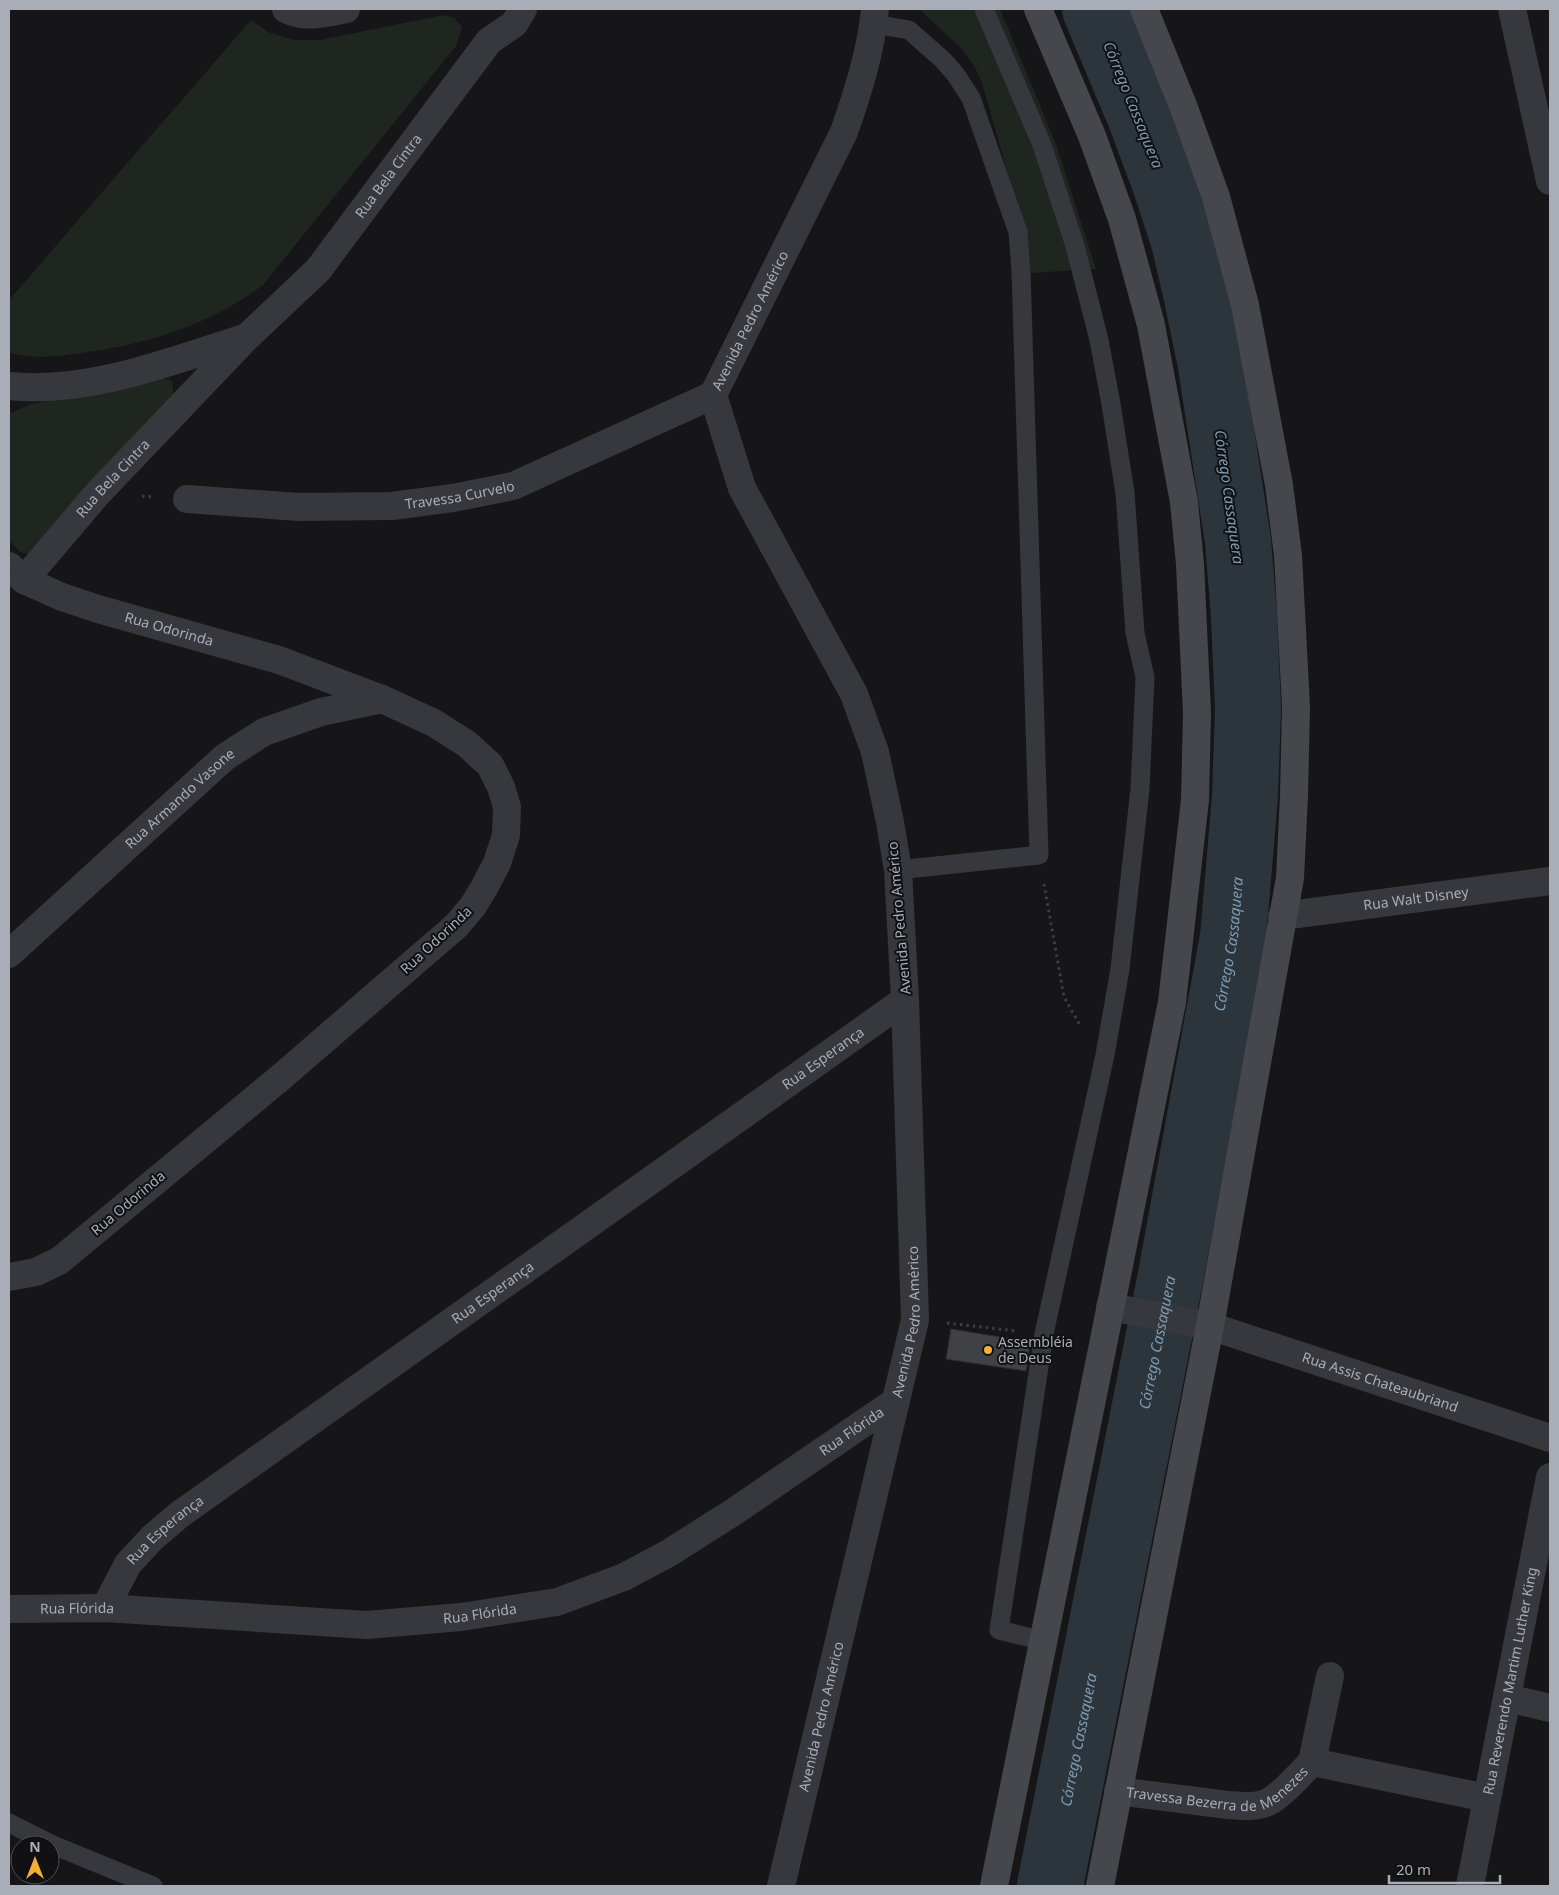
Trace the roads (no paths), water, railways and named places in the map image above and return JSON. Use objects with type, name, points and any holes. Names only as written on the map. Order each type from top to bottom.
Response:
[{"type":"main road","points":[[994,1886],[1172,1002],[1194,810],[1196,713],[1190,564],[1184,502],[1151,325],[1122,219],[1092,136],[1038,9]]},
{"type":"main road","points":[[1100,1886],[1210,1326],[1290,878],[1296,707],[1288,555],[1279,485],[1245,304],[1216,197],[1184,108],[1144,9]]},
{"type":"street","points":[[286,9],[292,12],[312,15],[346,9]]},
{"type":"street","name":"Rua Bela Cintra","points":[[16,573],[98,493],[247,337],[318,270],[489,41],[514,24],[523,9]]},
{"type":"street","points":[[1512,9],[1550,180]]},
{"type":"street","name":"Avenida Pedro Américo","points":[[781,1886],[914,1320],[906,1000],[898,870],[875,752],[854,694],[742,488],[713,395],[844,132],[859,90],[874,16]]},
{"type":"street","name":"Rua Bela Cintra","points":[[9,386],[63,386],[146,370],[247,337]]},
{"type":"street","name":"Travessa Curvelo","points":[[187,499],[299,507],[392,506],[453,498],[513,486],[713,395]]},
{"type":"street","name":"Rua Odorinda","points":[[9,1277],[36,1272],[59,1261],[280,1078],[456,926],[473,906],[497,863],[506,835],[507,808],[501,787],[490,765],[467,744],[434,723],[382,699],[279,660],[98,610],[62,597],[16,573]]},
{"type":"street","name":"Rua Armando Vasone","points":[[9,954],[225,757],[264,732],[321,712],[382,699]]},
{"type":"street","name":"Rua Walt Disney","points":[[1282,916],[1550,881]]},
{"type":"street","name":"Rua Esperança","points":[[105,1608],[128,1564],[152,1538],[179,1514],[906,1000]]},
{"type":"street","name":"Rua Assis Chateaubriand","points":[[1110,1307],[1210,1326],[1550,1438]]},
{"type":"street","name":"Rua Flórida","points":[[9,1609],[105,1608],[368,1625],[462,1617],[557,1602],[624,1577],[669,1553],[735,1511],[896,1401]]},
{"type":"street","name":"Rua Reverendo Martim Luther King","points":[[1470,1886],[1550,1476]]},
{"type":"street","points":[[1312,1762],[1330,1676]]},
{"type":"street","points":[[1507,1698],[1550,1708]]},
{"type":"street","name":"Travessa Bezerra de Menezes","points":[[1118,1791],[1246,1807],[1261,1805],[1274,1799],[1312,1762],[1487,1798]]},
{"type":"lane","points":[[984,9],[1042,145],[1075,246],[1099,340],[1125,493],[1135,633],[1145,677],[1139,799],[1120,968],[1105,1055],[1044,1334],[1000,1630],[1044,1641]]},
{"type":"lane","points":[[874,16],[909,30],[943,60],[956,75],[971,98],[1018,232],[1021,271],[1038,855],[898,870]]},
{"type":"lane","points":[[9,1823],[53,1845],[153,1886]]},
{"type":"waterway","name":"Córrego Cassaquera","points":[[1050,1886],[1171,1275],[1233,937],[1245,796],[1248,709],[1244,616],[1238,541],[1210,360],[1196,293],[1184,241],[1165,183],[1140,116],[1095,9]]},
{"type":"place","name":"Assembléia de Deus","points":[[988,1350]]}]
